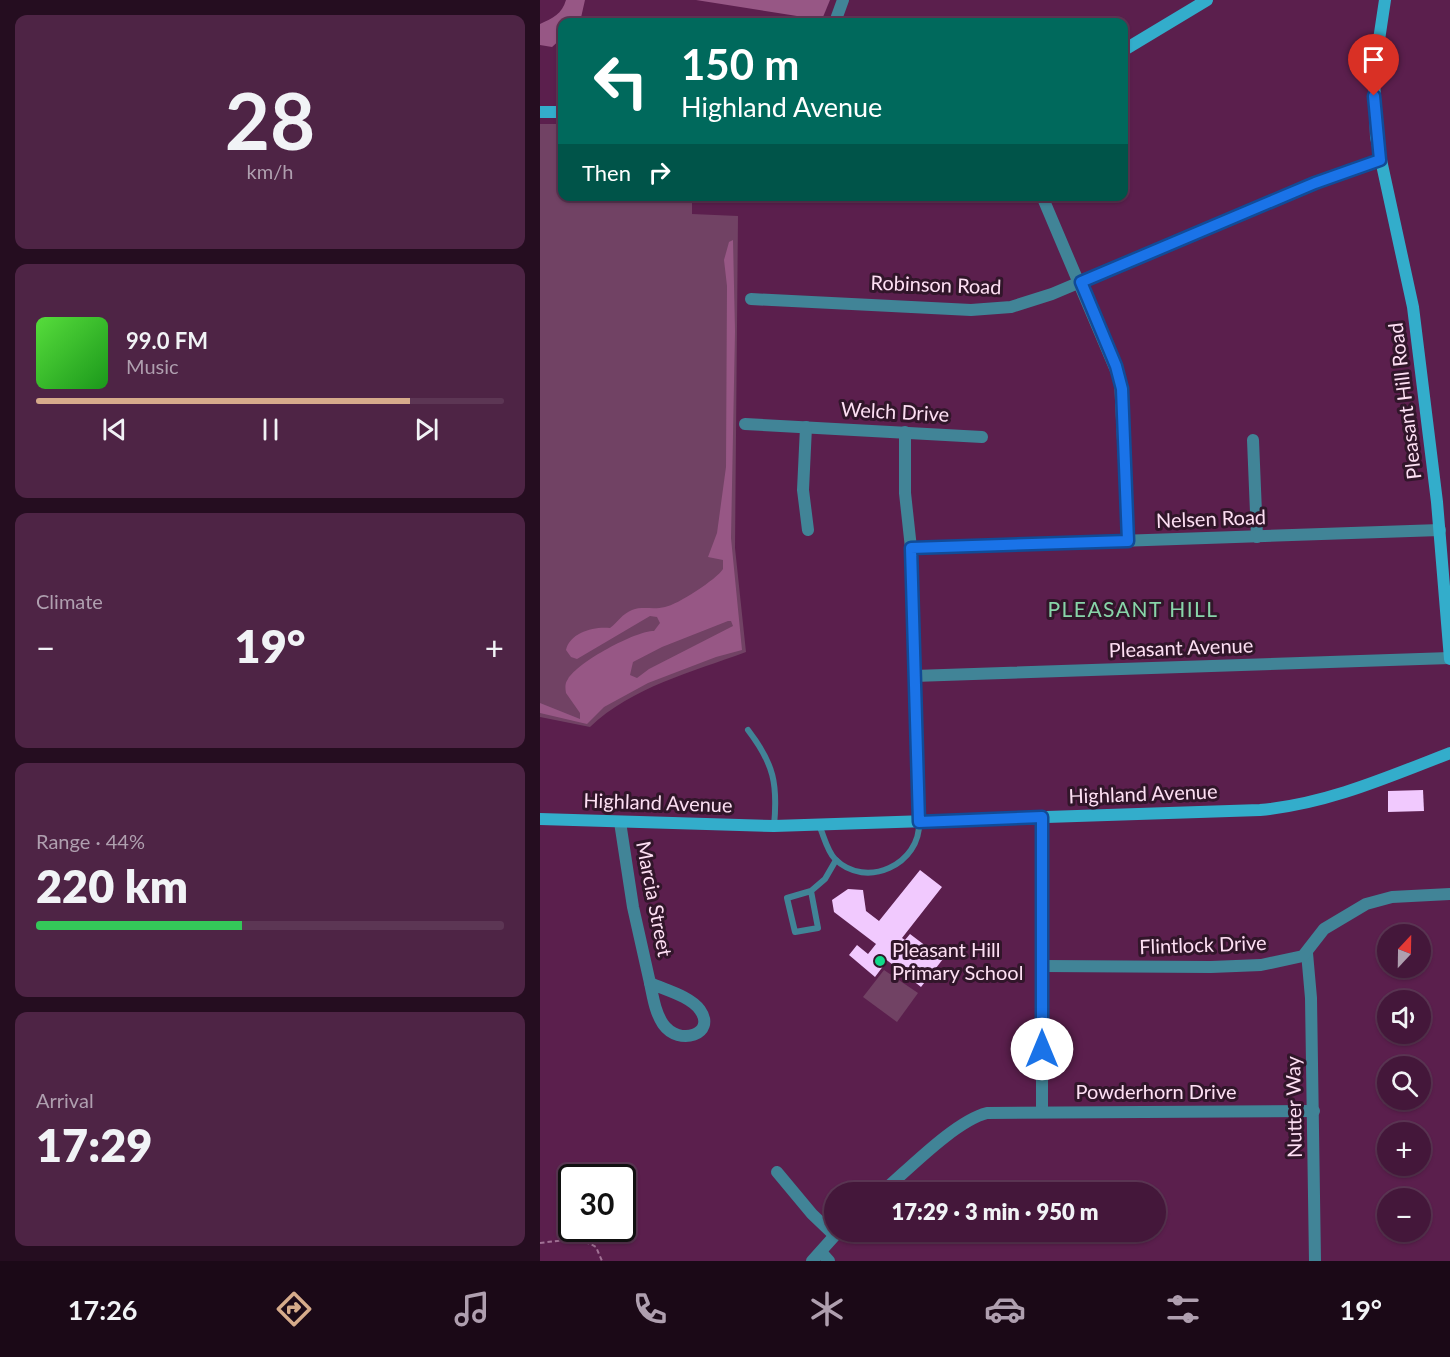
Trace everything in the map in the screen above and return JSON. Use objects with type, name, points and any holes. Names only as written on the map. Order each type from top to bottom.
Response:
[{"type":"street","points":[[836,18],[843,0]]},
{"type":"street","points":[[1128,48],[1207,0]]},
{"type":"street","name":"Pleasant Hill Road","points":[[1385,0],[1374,73],[1380,160],[1413,307],[1440,530],[1450,658]]},
{"type":"street","points":[[540,112],[558,112]]},
{"type":"street","name":"Robinson Road","points":[[751,298],[991,310],[1031,302],[1315,183],[1380,160]]},
{"type":"street","points":[[1044,201],[1116,366],[1122,389],[1128,541]]},
{"type":"street","name":"Welch Drive","points":[[745,424],[982,437]]},
{"type":"street","points":[[806,427],[803,490],[808,530]]},
{"type":"street","points":[[905,432],[905,504],[911,548],[919,822]]},
{"type":"street","points":[[1253,440],[1257,537]]},
{"type":"street","name":"Nelsen Road","points":[[911,548],[1440,530]]},
{"type":"street","name":"Pleasant Avenue","points":[[914,676],[1450,658]]},
{"type":"street","name":"Highland Avenue","points":[[540,819],[774,826],[1240,811],[1286,807],[1356,789],[1450,753]]},
{"type":"street","points":[[1042,817],[1042,1112]]},
{"type":"street","name":"Marcia Street","points":[[620,822],[633,907],[650,983],[659,1014],[669,1030],[684,1037],[693,1036],[702,1030],[704,1019],[699,1009],[692,1003],[650,983]]},
{"type":"street","points":[[1307,953],[1324,929],[1366,904],[1392,897],[1450,894]]},
{"type":"street","name":"Flintlock Drive","points":[[1042,966],[1242,967],[1298,958],[1307,953]]},
{"type":"street","name":"Nutter Way","points":[[1307,953],[1311,998],[1314,1112],[1315,1261]]},
{"type":"street","name":"Powderhorn Drive","points":[[894,1182],[960,1126],[977,1116],[1042,1112],[1314,1112]]},
{"type":"street","points":[[777,1172],[812,1214],[824,1224]]},
{"type":"street","points":[[812,1261],[825,1256],[832,1242]]},
{"type":"lane","points":[[748,730],[762,748],[774,778],[777,794],[774,826]]},
{"type":"lane","points":[[819,825],[836,860],[859,873],[875,874],[886,870],[912,849],[919,837],[919,822]]},
{"type":"lane","points":[[811,891],[818,928],[795,932],[787,898],[811,891],[825,879],[836,860]]},
{"type":"path","points":[[540,1244],[567,1239],[586,1243],[596,1247],[602,1261]]},
{"type":"shaded area","points":[[566,0],[585,0],[581,18],[558,18],[558,42],[552,47],[540,45],[540,24],[562,9]]},
{"type":"shaded area","points":[[696,0],[830,0],[823,17],[810,18]]},
{"type":"shaded area","points":[[540,124],[558,124],[558,201],[692,201],[692,214],[738,216],[735,548],[746,652],[644,691],[624,701],[590,727],[540,717]]},
{"type":"shaded area","points":[[733,240],[735,331],[731,538],[742,650],[716,657],[648,683],[604,707],[587,724],[540,713],[540,703],[580,719],[580,713],[566,693],[568,679],[595,656],[634,636],[654,631],[660,623],[657,617],[650,616],[577,659],[571,657],[566,650],[572,639],[584,631],[610,628],[632,610],[671,605],[705,585],[723,569],[723,560],[708,557],[717,533],[726,467],[727,286],[724,260],[729,242]],"holes":[[[731,621],[733,626],[649,669],[637,678],[630,675],[633,662],[662,647]]]},
{"type":"shaded area","points":[[884,970],[918,993],[897,1022],[863,997]]},
{"type":"building","points":[[1423,790],[1424,811],[1388,812],[1388,791]]},
{"type":"building","points":[[920,870],[942,887],[902,938],[905,940],[910,934],[943,959],[921,987],[879,954],[875,958],[884,965],[875,977],[849,955],[857,945],[868,954],[876,944],[834,912],[832,900],[848,889],[863,890],[866,911],[879,921]]},
{"type":"place","name":"Pleasant Hill Primary School","points":[[880,961]]},
{"type":"district","name":"PLEASANT HILL","points":[[1133,610]]},
{"type":"route","points":[[1042,1049],[1042,817],[919,822],[911,548],[1128,541],[1122,389],[1116,366],[1081,282],[1315,183],[1380,160],[1376,137],[1374,96]]}]
